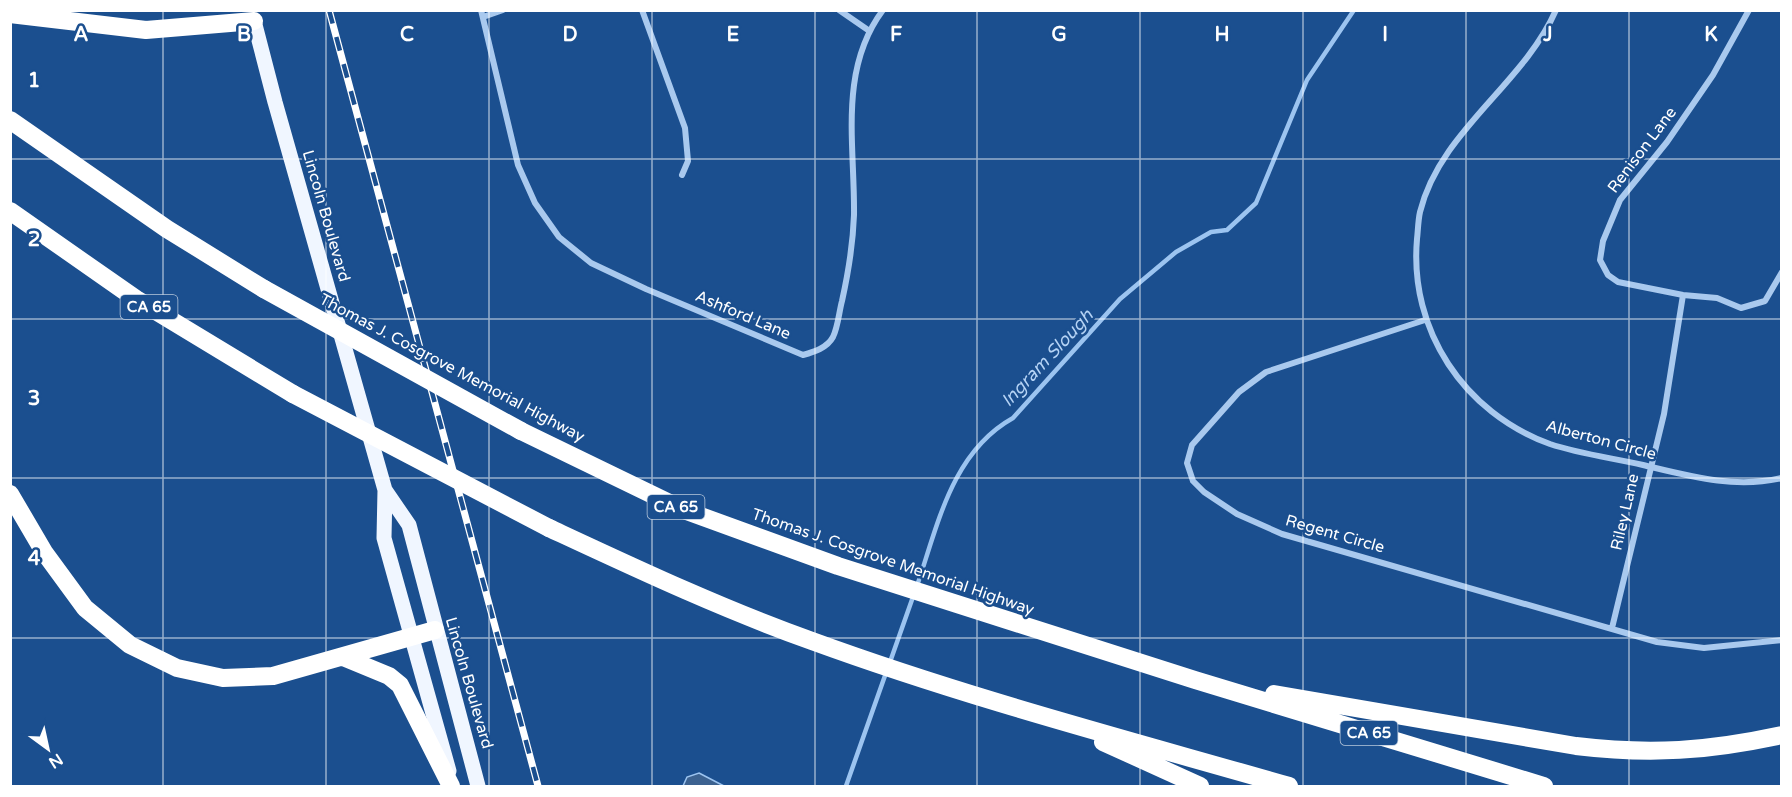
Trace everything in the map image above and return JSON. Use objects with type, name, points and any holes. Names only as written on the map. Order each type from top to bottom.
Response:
[{"type":"highway","points":[[10,14],[146,30],[254,21]]},
{"type":"highway","name":"Thomas J. Cosgrove Memorial Highway","points":[[10,120],[167,229],[264,289],[521,430],[684,510],[838,566],[1013,623],[1544,786]]},
{"type":"highway","name":"CA 65","points":[[10,211],[136,299],[293,394],[549,528],[674,586],[811,641],[989,699],[1289,786]]},
{"type":"highway","points":[[10,494],[44,552],[85,608],[139,650],[177,668],[223,678],[273,675],[435,630]]},
{"type":"highway","points":[[343,657],[389,676],[399,685],[452,786]]},
{"type":"highway","points":[[1195,680],[1496,733],[1622,751],[1673,752],[1730,746],[1782,735]]},
{"type":"highway","points":[[1044,716],[1200,786]]},
{"type":"main road","name":"Lincoln Boulevard","points":[[254,21],[385,490],[384,538],[452,786]]},
{"type":"main road","name":"Lincoln Boulevard","points":[[385,490],[409,525],[478,786]]},
{"type":"street","points":[[482,14],[503,10]]},
{"type":"street","points":[[642,10],[685,128],[688,161],[682,175]]},
{"type":"street","points":[[839,10],[868,30]]},
{"type":"street","name":"Ashford Lane","points":[[482,14],[518,165],[535,203],[559,237],[600,267],[803,356],[819,351],[833,338],[845,286],[854,215],[850,131],[856,68],[868,30],[883,10]]},
{"type":"street","name":"Alberton Circle","points":[[1556,10],[1536,47],[1466,130],[1437,171],[1420,213],[1416,259],[1417,288],[1425,320],[1434,343],[1460,382],[1507,423],[1550,444],[1720,483],[1765,482],[1782,478]]},
{"type":"street","name":"Renison Lane","points":[[1749,10],[1713,75],[1667,142],[1620,200],[1603,241],[1600,260],[1613,278],[1683,295],[1718,298],[1741,308],[1765,301],[1782,272]]},
{"type":"street","name":"Riley Lane","points":[[1612,628],[1649,467],[1664,414],[1683,295]]},
{"type":"street","name":"Regent Circle","points":[[1425,320],[1266,372],[1239,392],[1192,445],[1187,463],[1193,481],[1204,492],[1237,514],[1282,534],[1657,642],[1704,648],[1782,640]]},
{"type":"water","points":[[699,773],[724,786],[683,786],[687,777]]},
{"type":"waterway","name":"Ingram Slough","points":[[917,586],[950,492],[961,470],[975,450],[992,432],[1013,418],[1120,299],[1176,252],[1211,232],[1227,230],[1256,203],[1307,80],[1354,10]]},
{"type":"waterway","name":"Ingram Slough","points":[[890,662],[914,594]]},
{"type":"waterway","name":"Ingram Slough","points":[[846,786],[887,670]]},
{"type":"railway","points":[[329,10],[538,786]]}]
